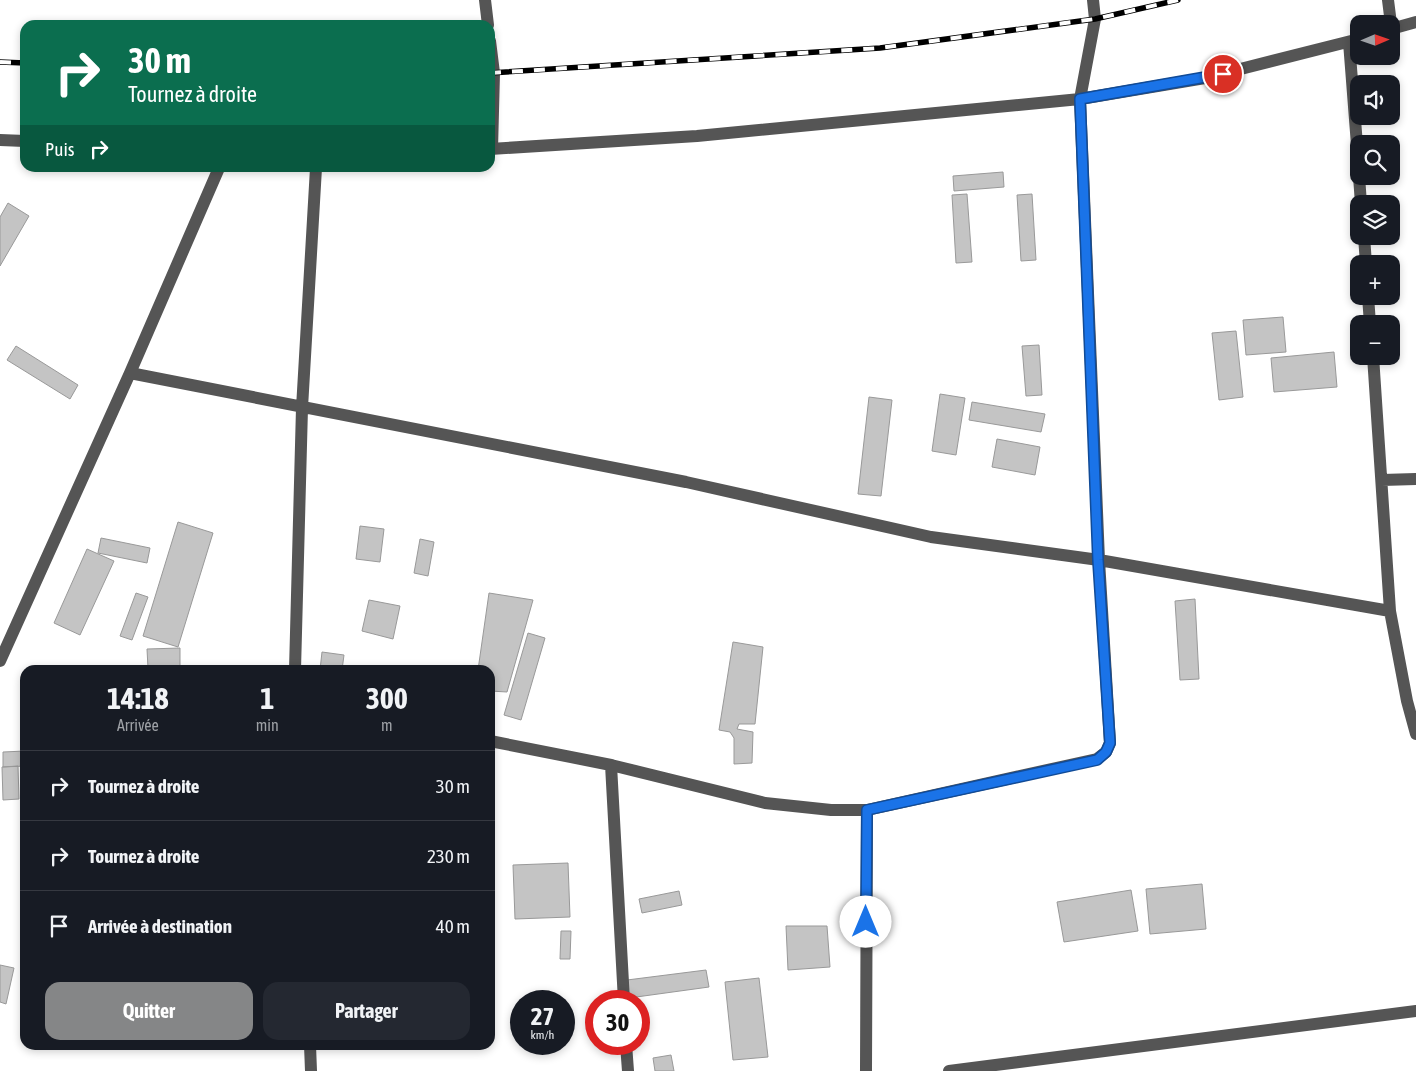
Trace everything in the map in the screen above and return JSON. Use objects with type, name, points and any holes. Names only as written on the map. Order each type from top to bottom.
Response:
[{"type":"street","points":[[485,0],[487,20]]},
{"type":"street","points":[[495,742],[611,765],[765,802],[831,810],[867,810],[1097,760],[1106,752],[1110,743],[1098,560],[1080,99],[1095,19],[1093,0]]},
{"type":"street","points":[[1388,0],[1389,15]]},
{"type":"street","points":[[1400,26],[1416,22]]},
{"type":"street","points":[[495,149],[697,136],[1080,99],[1205,78],[1350,41]]},
{"type":"street","points":[[1355,65],[1358,135]]},
{"type":"street","points":[[0,140],[20,141]]},
{"type":"street","points":[[0,661],[4,643],[130,373],[216,172]]},
{"type":"street","points":[[295,665],[302,408],[316,172]]},
{"type":"street","points":[[1374,365],[1390,611],[1407,701],[1416,734]]},
{"type":"street","points":[[130,373],[686,482],[931,537],[1098,560],[1390,611]]},
{"type":"street","points":[[1382,480],[1416,480]]},
{"type":"street","points":[[611,765],[623,990]]},
{"type":"street","points":[[866,1071],[867,810]]},
{"type":"street","points":[[949,1071],[1416,1011]]},
{"type":"street","points":[[310,1050],[311,1071]]},
{"type":"street","points":[[627,1055],[628,1071]]},
{"type":"building","points":[[1003,172],[1004,187],[954,191],[953,176]]},
{"type":"building","points":[[967,194],[972,262],[956,263],[952,195]]},
{"type":"building","points":[[1032,194],[1036,260],[1021,261],[1017,195]]},
{"type":"building","points":[[8,203],[29,216],[0,266],[0,217]]},
{"type":"building","points":[[1283,317],[1286,352],[1246,355],[1243,320]]},
{"type":"building","points":[[1236,331],[1243,397],[1219,400],[1212,333]]},
{"type":"building","points":[[1039,345],[1042,395],[1026,396],[1022,346]]},
{"type":"building","points":[[16,346],[78,385],[70,399],[7,360]]},
{"type":"building","points":[[1334,352],[1337,387],[1274,392],[1271,358]]},
{"type":"building","points":[[940,394],[965,398],[956,455],[932,451]]},
{"type":"building","points":[[869,397],[892,400],[881,496],[858,494]]},
{"type":"building","points":[[972,402],[1045,414],[1041,432],[969,420]]},
{"type":"building","points":[[997,439],[1040,447],[1035,475],[992,467]]},
{"type":"building","points":[[178,522],[213,533],[178,647],[143,636]]},
{"type":"building","points":[[360,526],[384,529],[380,562],[356,559]]},
{"type":"building","points":[[101,538],[150,548],[147,563],[98,553]]},
{"type":"building","points":[[420,539],[434,542],[428,576],[414,573]]},
{"type":"building","points":[[87,549],[114,561],[80,635],[54,623]]},
{"type":"building","points":[[136,593],[148,597],[132,640],[120,636]]},
{"type":"building","points":[[489,593],[533,600],[507,692],[495,691],[495,665],[479,665]]},
{"type":"building","points":[[1195,599],[1199,679],[1180,680],[1175,601]]},
{"type":"building","points":[[369,600],[400,606],[393,639],[362,631]]},
{"type":"building","points":[[528,633],[545,638],[521,720],[504,715]]},
{"type":"building","points":[[733,642],[763,647],[755,724],[739,724],[737,729],[753,732],[752,763],[734,764],[734,738],[730,732],[719,730]]},
{"type":"building","points":[[180,648],[180,665],[148,665],[147,649]]},
{"type":"building","points":[[322,652],[344,655],[343,665],[321,665]]},
{"type":"building","points":[[20,751],[20,766],[3,767],[3,752]]},
{"type":"building","points":[[18,766],[19,799],[3,800],[2,767]]},
{"type":"building","points":[[568,863],[570,917],[515,919],[513,865]]},
{"type":"building","points":[[1202,884],[1206,929],[1150,934],[1146,889]]},
{"type":"building","points":[[1131,890],[1138,931],[1064,942],[1057,902]]},
{"type":"building","points":[[679,891],[682,905],[642,913],[639,899]]},
{"type":"building","points":[[786,926],[827,926],[830,967],[788,970]]},
{"type":"building","points":[[561,931],[571,931],[570,959],[560,959]]},
{"type":"building","points":[[0,965],[14,968],[6,1004],[0,1002]]},
{"type":"building","points":[[706,970],[709,987],[650,995],[650,990],[628,990],[627,980]]},
{"type":"building","points":[[759,978],[768,1057],[733,1060],[725,982]]},
{"type":"building","points":[[671,1055],[674,1071],[655,1071],[653,1058]]},
{"type":"railway","points":[[495,73],[880,48],[1095,19],[1178,0]]},
{"type":"railway","points":[[0,62],[20,63]]},
{"type":"route","points":[[866,922],[867,810],[1097,760],[1106,752],[1110,743],[1098,560],[1080,99],[1223,74]]}]
